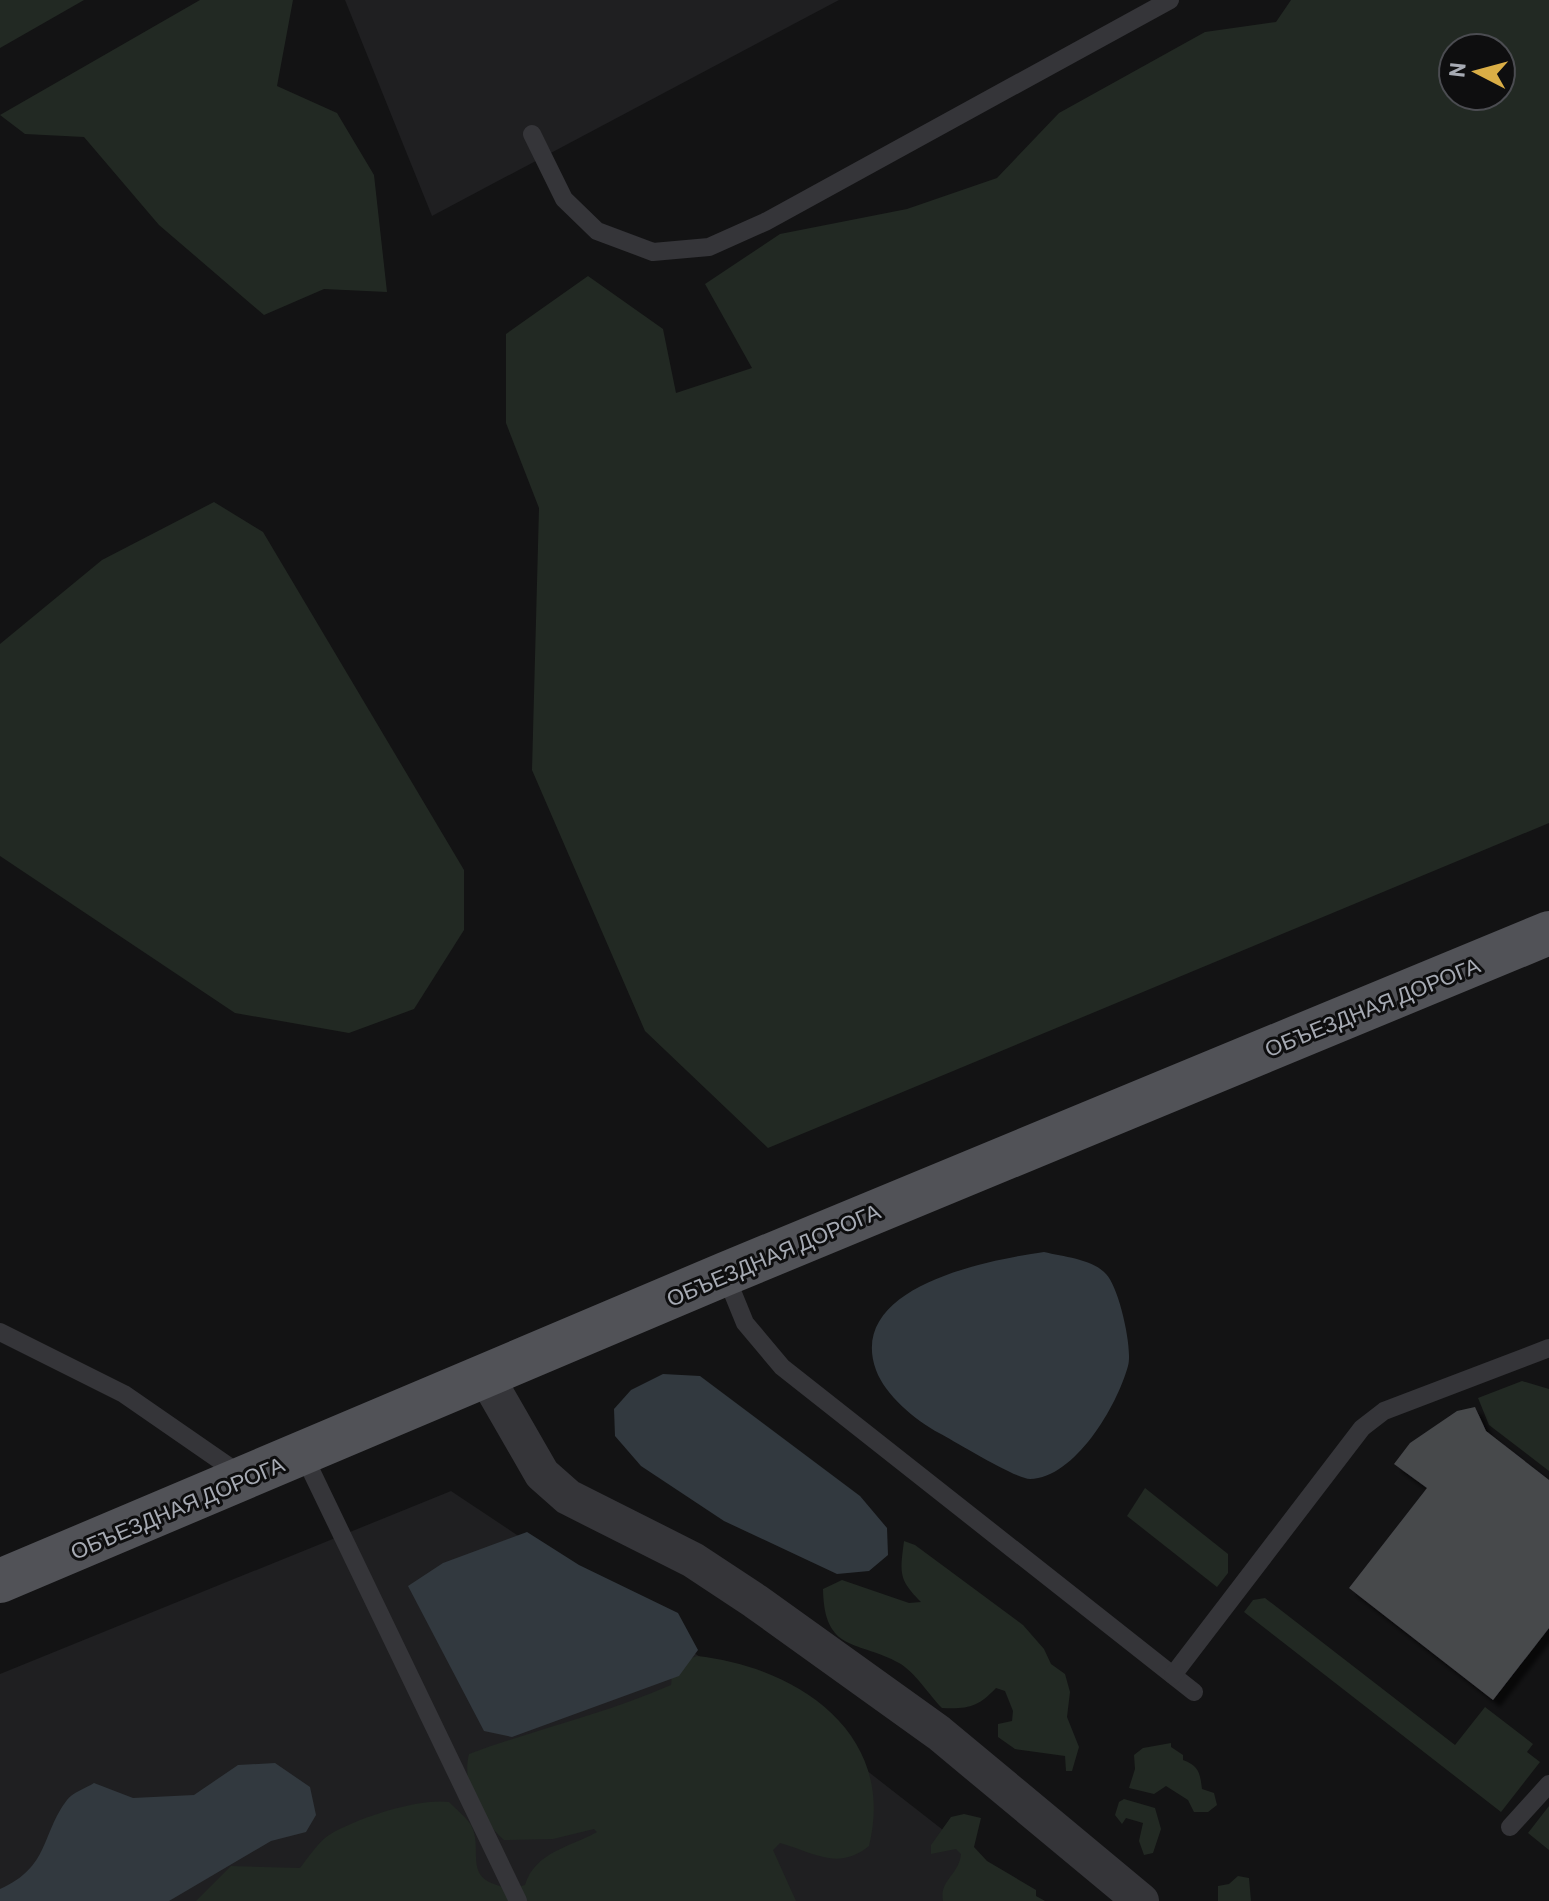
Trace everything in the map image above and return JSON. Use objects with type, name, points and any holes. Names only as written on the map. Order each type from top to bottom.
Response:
[{"type":"main road","name":"ОБЪЕЗДНАЯ ДОРОГА","points":[[0,1581],[725,1274],[1549,933]]},
{"type":"street","points":[[485,1375],[542,1474],[568,1497],[693,1560],[755,1601],[939,1733],[1141,1901]]},
{"type":"lane","points":[[532,134],[564,199],[597,231],[653,252],[709,247],[765,222],[1170,0]]},
{"type":"lane","points":[[725,1274],[745,1323],[782,1367],[1194,1692]]},
{"type":"lane","points":[[0,1332],[124,1394],[246,1478]]},
{"type":"lane","points":[[1173,1675],[1362,1428],[1384,1411],[1549,1348]]},
{"type":"lane","points":[[303,1454],[518,1901]]},
{"type":"lane","points":[[1510,1827],[1549,1784]]},
{"type":"shaded area","points":[[0,0],[84,0],[0,48]]},
{"type":"shaded area","points":[[200,0],[293,0],[277,86],[337,113],[374,175],[387,292],[324,289],[264,315],[159,225],[84,137],[25,134],[0,115]]},
{"type":"shaded area","points":[[345,0],[839,0],[432,216]]},
{"type":"shaded area","points":[[1291,0],[1549,0],[1549,823],[768,1148],[645,1031],[532,770],[539,508],[506,423],[506,334],[588,276],[663,329],[676,393],[752,368],[705,284],[780,234],[907,209],[997,178],[1059,113],[1205,32],[1276,22]]},
{"type":"shaded area","points":[[214,502],[263,532],[464,870],[464,930],[414,1009],[349,1033],[235,1013],[0,856],[0,644],[102,560]]},
{"type":"shaded area","points":[[1044,1252],[1086,1262],[1106,1274],[1120,1304],[1129,1358],[1114,1400],[1092,1437],[1063,1467],[1030,1479],[986,1459],[911,1414],[880,1379],[872,1341],[882,1318],[901,1298],[927,1283],[989,1262]]},
{"type":"shaded area","points":[[663,1374],[700,1376],[860,1496],[887,1528],[888,1555],[869,1571],[837,1574],[724,1521],[641,1466],[615,1436],[614,1409],[631,1390]]},
{"type":"shaded area","points":[[1522,1381],[1549,1389],[1549,1471],[1489,1425],[1478,1398]]},
{"type":"shaded area","points":[[1145,1488],[1228,1554],[1228,1573],[1217,1587],[1127,1516]]},
{"type":"shaded area","points":[[451,1491],[843,1752],[1034,1901],[0,1901],[0,1674]]},
{"type":"shaded area","points":[[527,1532],[579,1565],[678,1613],[698,1650],[679,1676],[512,1737],[484,1731],[408,1586],[443,1563]]},
{"type":"shaded area","points":[[904,1541],[915,1545],[1023,1625],[1044,1649],[1051,1664],[1065,1674],[1070,1692],[1067,1717],[1079,1747],[1072,1771],[1066,1771],[1065,1756],[1015,1749],[998,1737],[998,1724],[1012,1721],[1013,1711],[1005,1691],[996,1688],[972,1706],[942,1708],[905,1667],[846,1642],[837,1635],[825,1610],[823,1589],[842,1580],[909,1603],[921,1602],[902,1575]]},
{"type":"shaded area","points":[[1265,1598],[1455,1745],[1485,1707],[1533,1744],[1527,1752],[1540,1762],[1501,1812],[1244,1612],[1253,1600]]},
{"type":"shaded area","points":[[697,1656],[770,1674],[803,1691],[831,1713],[853,1739],[868,1770],[874,1806],[869,1846],[858,1853],[836,1859],[780,1843],[773,1850],[796,1901],[196,1901],[231,1866],[300,1868],[321,1842],[341,1829],[388,1811],[436,1802],[449,1802],[471,1825],[476,1842],[477,1867],[485,1879],[506,1888],[525,1885],[530,1874],[545,1858],[597,1832],[594,1829],[553,1839],[504,1840],[481,1812],[470,1789],[469,1754],[671,1685],[673,1665]]},
{"type":"shaded area","points":[[1171,1743],[1171,1747],[1183,1755],[1183,1760],[1198,1771],[1202,1789],[1214,1793],[1217,1805],[1208,1812],[1194,1812],[1188,1800],[1166,1786],[1154,1794],[1129,1788],[1135,1769],[1134,1755],[1143,1748]]},
{"type":"shaded area","points":[[275,1763],[310,1787],[316,1815],[306,1832],[271,1841],[169,1901],[0,1901],[0,1889],[28,1871],[36,1860],[67,1800],[94,1783],[133,1798],[194,1795],[238,1765]]},
{"type":"shaded area","points":[[1124,1799],[1155,1808],[1161,1829],[1153,1853],[1144,1855],[1139,1841],[1143,1823],[1126,1818],[1122,1824],[1115,1815],[1119,1802]]},
{"type":"shaded area","points":[[1549,1806],[1549,1850],[1528,1833]]},
{"type":"shaded area","points":[[964,1814],[981,1818],[974,1847],[987,1861],[1036,1890],[1036,1896],[1045,1901],[943,1901],[946,1882],[957,1867],[961,1854],[956,1849],[931,1854],[931,1845],[951,1817]]},
{"type":"shaded area","points":[[1238,1876],[1249,1878],[1251,1901],[1218,1901],[1218,1886],[1229,1884]]},
{"type":"building","points":[[1475,1407],[1486,1431],[1549,1480],[1549,1628],[1493,1700],[1349,1588],[1427,1488],[1394,1464],[1410,1443],[1457,1411]]}]
